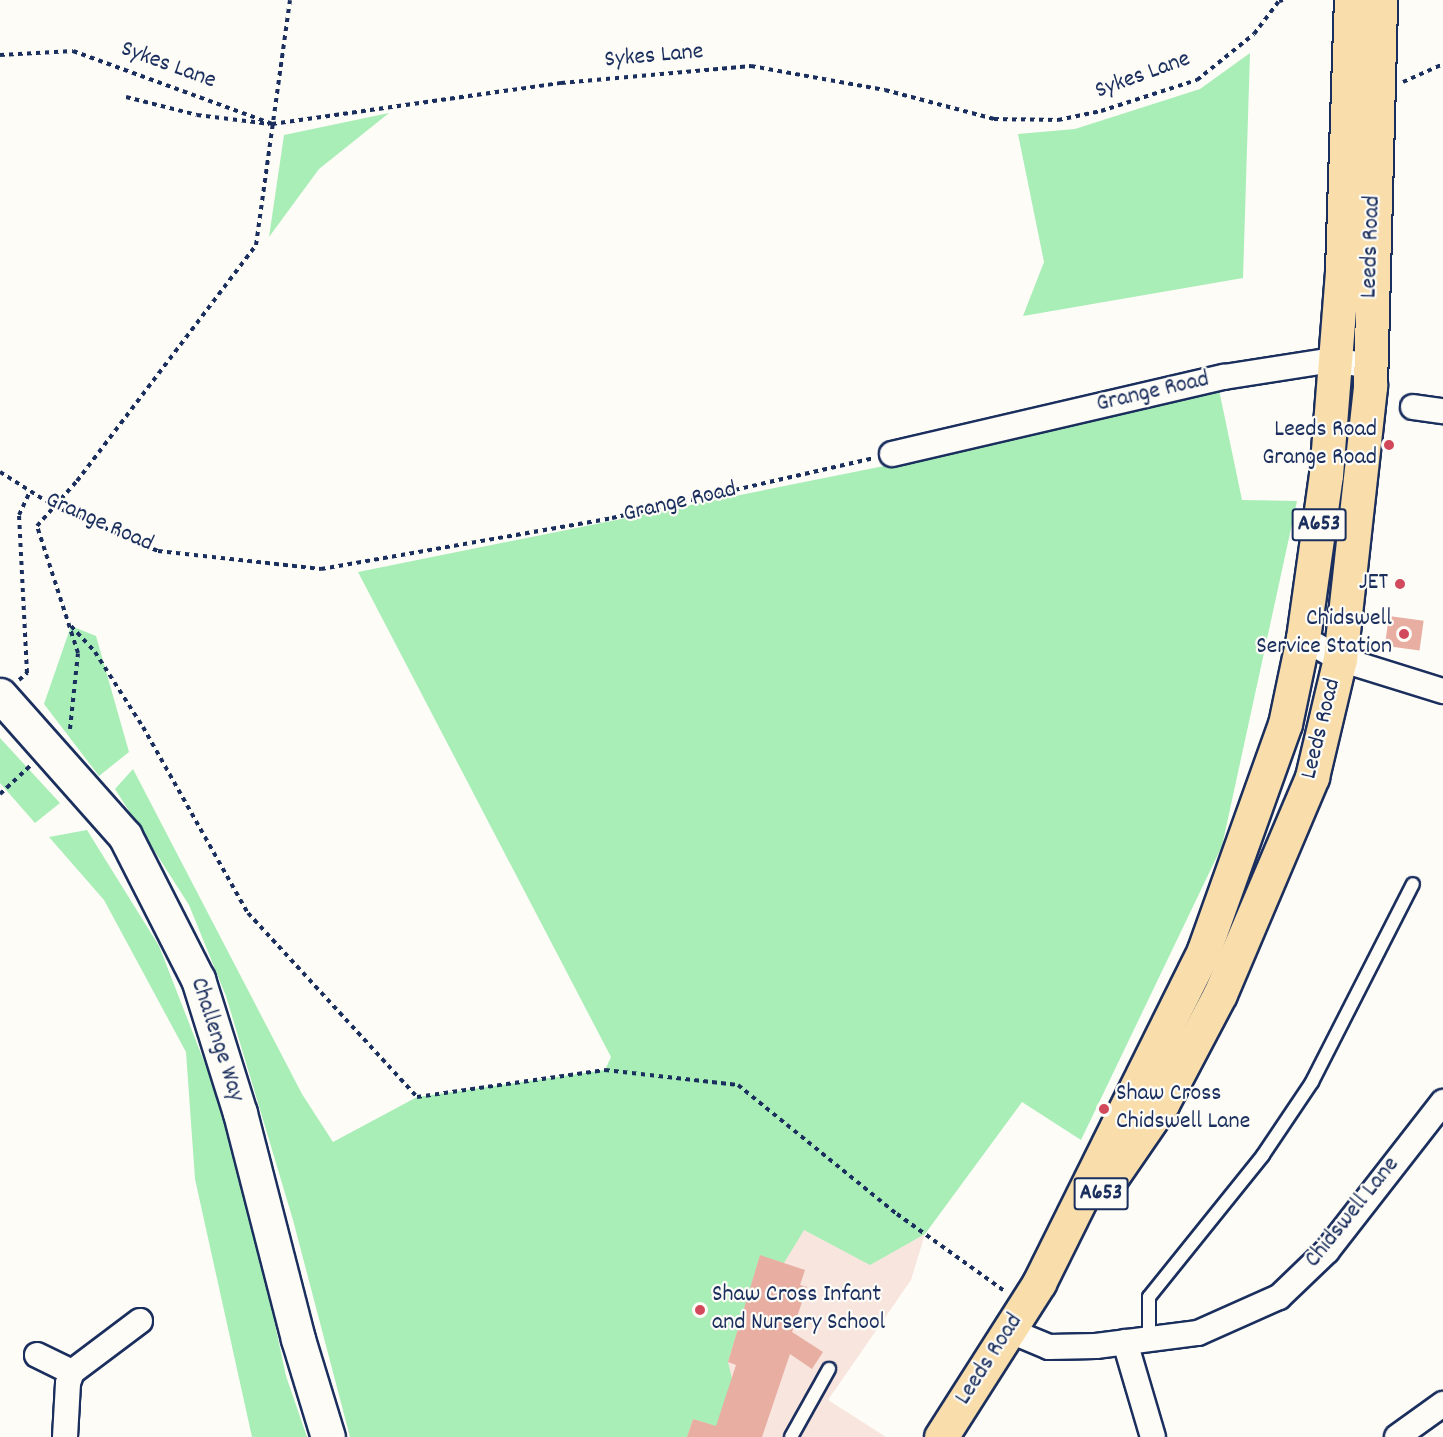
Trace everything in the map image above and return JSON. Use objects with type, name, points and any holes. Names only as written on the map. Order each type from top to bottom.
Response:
[{"type":"main road","name":"Leeds Road","points":[[1024,1306],[1204,950],[1285,724],[1303,638],[1326,476],[1333,360],[1342,270],[1351,0]]},
{"type":"main road","name":"Leeds Road","points":[[941,1437],[1024,1306],[1162,1104],[1221,994],[1312,777],[1340,659],[1370,366],[1380,0]]},
{"type":"main road","name":"Challenge Way","points":[[0,695],[124,836],[198,979],[240,1113],[298,1339],[328,1437]]},
{"type":"street","name":"Grange Road","points":[[892,454],[1224,376],[1333,360],[1370,366]]},
{"type":"street","points":[[1413,407],[1443,411]]},
{"type":"street","points":[[1303,638],[1340,659],[1443,691]]},
{"type":"street","name":"Chidswell Lane","points":[[1024,1306],[1049,1347],[1096,1346],[1198,1333],[1279,1297],[1327,1251],[1443,1102]]},
{"type":"street","points":[[65,1437],[68,1383],[72,1372],[140,1321]]},
{"type":"street","points":[[1125,1342],[1153,1437]]},
{"type":"street","points":[[37,1355],[72,1372]]},
{"type":"street","points":[[1397,1437],[1443,1404]]},
{"type":"lane","points":[[1149,1339],[1149,1297],[1263,1155],[1312,1082],[1413,884]]},
{"type":"lane","points":[[791,1437],[829,1369]]},
{"type":"path","points":[[70,729],[78,653],[38,526],[77,481],[256,245],[290,0]]},
{"type":"path","name":"Sykes Lane","points":[[0,55],[73,51],[272,124],[561,83],[751,66],[885,90],[994,119],[1058,120],[1101,111],[1197,80],[1254,34],[1279,1],[1283,0]]},
{"type":"path","points":[[1378,94],[1443,64]]},
{"type":"path","points":[[126,97],[197,115],[272,124]]},
{"type":"path","name":"Grange Road","points":[[0,472],[54,506],[158,551],[321,569],[612,518],[892,454]]},
{"type":"path","points":[[27,673],[19,515],[30,491]]},
{"type":"path","points":[[71,626],[95,652],[143,727],[248,913],[417,1097],[605,1070],[738,1085],[897,1214],[1024,1306]]},
{"type":"path","points":[[0,794],[30,765]]},
{"type":"shaded area","name":"Shaw Cross Infant and Nursery School","points":[[679,1165],[870,1264],[925,1234],[911,1280],[828,1400],[886,1437],[585,1437]]},
{"type":"green space","points":[[1250,53],[1243,278],[1023,316],[1044,262],[1018,134],[1075,129],[1200,89]]},
{"type":"green space","points":[[389,113],[319,169],[269,237],[284,135]]},
{"type":"green space","points":[[1218,385],[1242,500],[1297,501],[1222,846],[1081,1140],[1022,1102],[925,1234],[870,1265],[804,1230],[784,1263],[760,1256],[728,1362],[732,1379],[720,1428],[693,1419],[687,1437],[350,1437],[293,1220],[226,996],[189,905],[115,789],[133,769],[302,1094],[333,1142],[417,1097],[605,1070],[611,1057],[358,572],[889,465]]},
{"type":"green space","points":[[71,626],[96,636],[129,752],[99,776],[44,704]]},
{"type":"green space","points":[[0,738],[60,803],[35,823],[0,783]]},
{"type":"green space","points":[[87,830],[159,946],[237,1146],[286,1376],[307,1437],[252,1437],[195,1179],[186,1052],[104,900],[49,837]]},
{"type":"building","name":"Chidswell Service Station","points":[[1389,616],[1424,621],[1419,651],[1385,646]]},
{"type":"building","points":[[760,1255],[805,1270],[800,1285],[807,1287],[792,1332],[823,1352],[812,1369],[790,1354],[762,1437],[687,1437],[693,1419],[716,1426],[736,1365],[728,1362]]},
{"type":"place","name":"Leeds Road Grange Road","points":[[1389,445]]},
{"type":"place","name":"JET","points":[[1400,584]]},
{"type":"place","name":"Chidswell Service Station","points":[[1404,634]]},
{"type":"place","name":"Shaw Cross Chidswell Lane","points":[[1104,1109]]},
{"type":"place","name":"Shaw Cross Infant and Nursery School","points":[[700,1310]]}]
